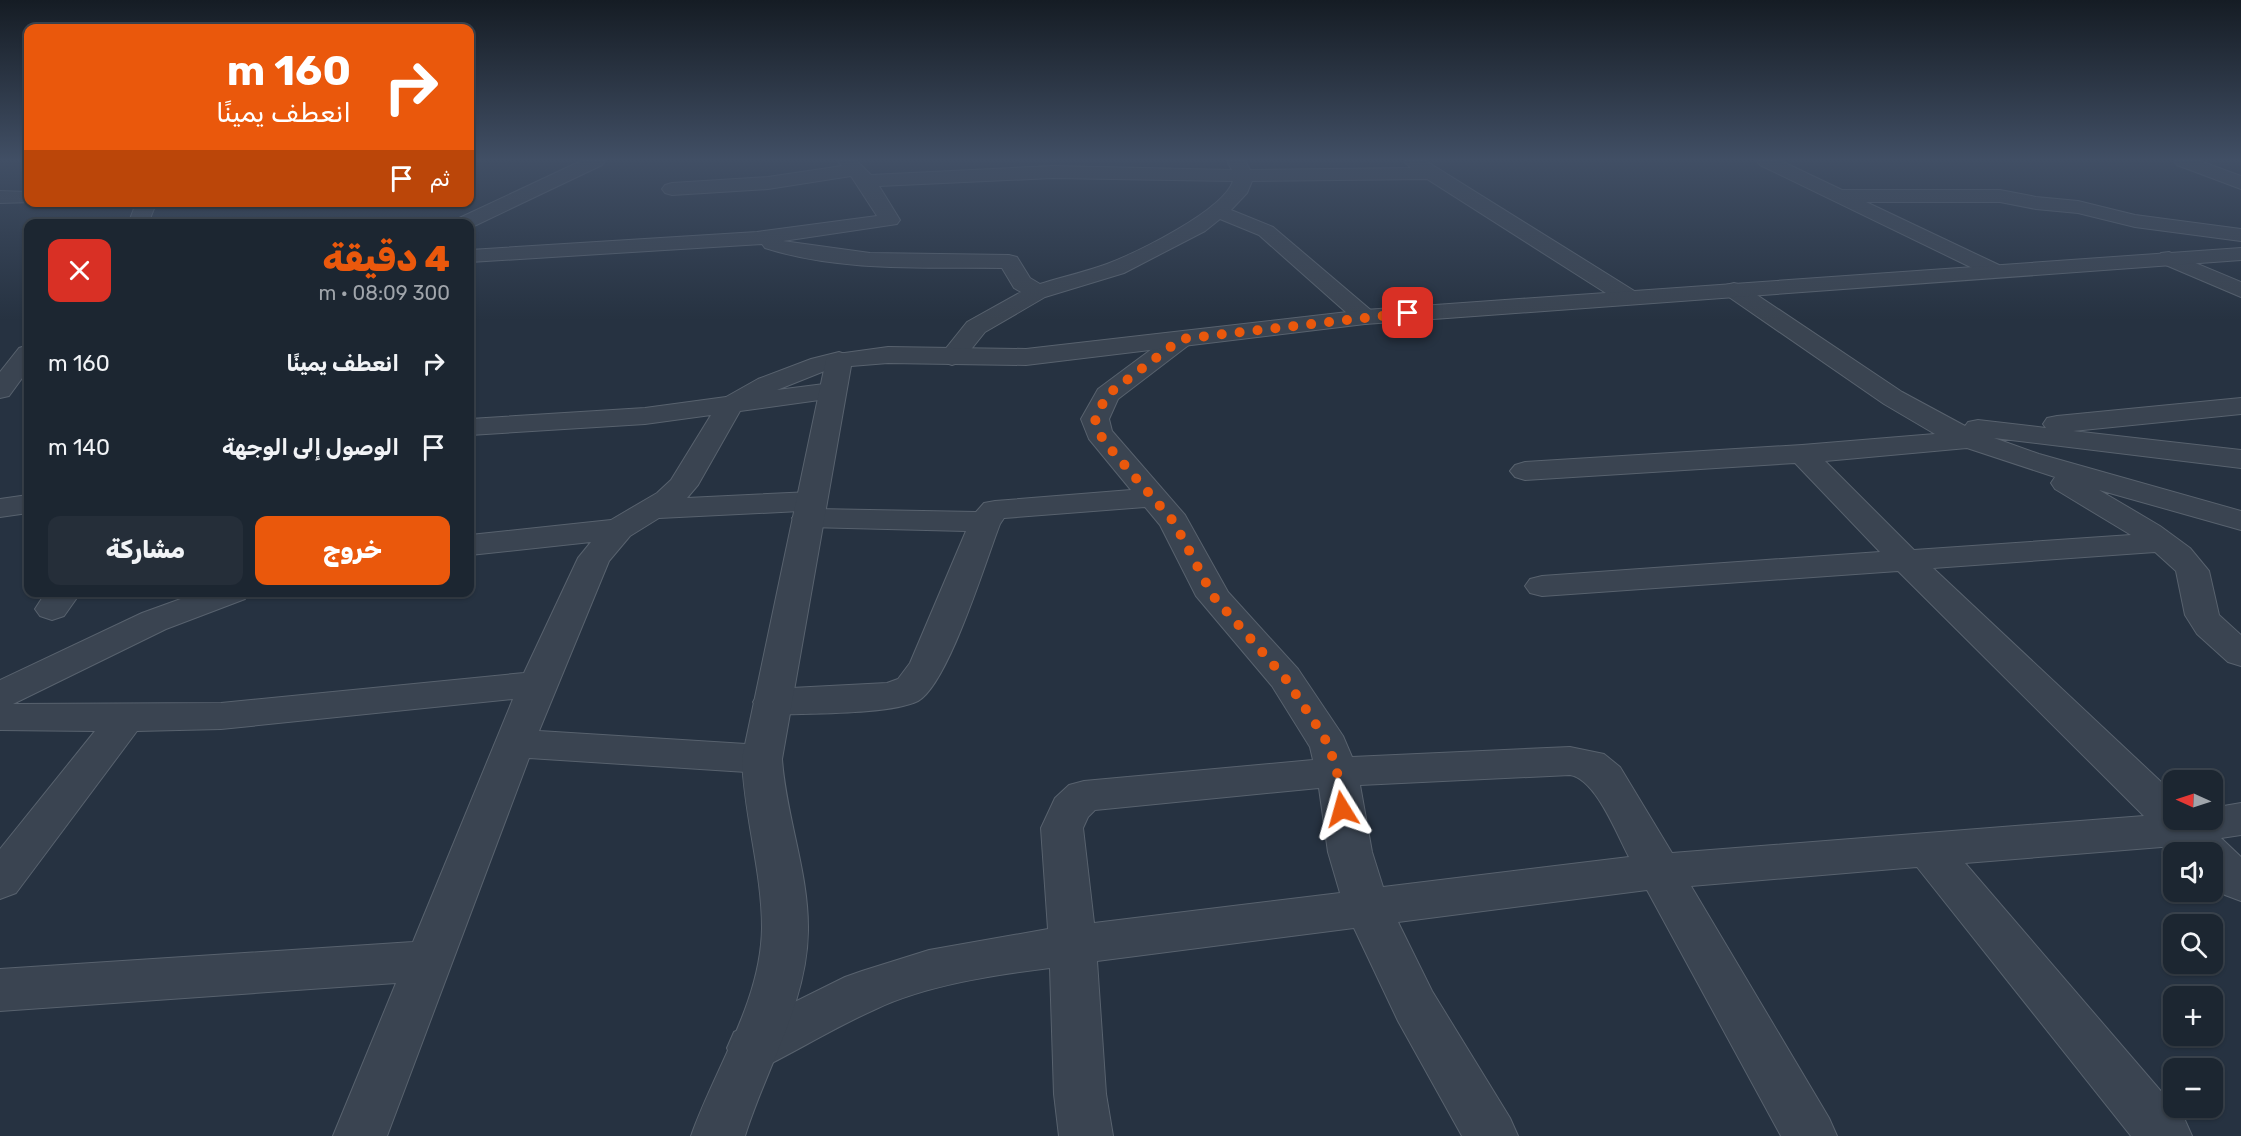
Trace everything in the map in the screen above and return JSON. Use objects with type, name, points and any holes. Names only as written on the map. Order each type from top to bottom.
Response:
[{"type":"street","points":[[474,256],[766,237],[890,220],[886,214]]},
{"type":"street","points":[[952,357],[976,327],[1037,292],[1116,267],[1185,235],[1216,214]]},
{"type":"street","points":[[1225,214],[1266,231],[1365,317]]},
{"type":"street","points":[[1494,214],[1628,297]]},
{"type":"street","points":[[1876,214],[1991,270]]},
{"type":"street","points":[[2107,214],[2135,221],[2241,235]]},
{"type":"street","points":[[766,237],[776,246],[846,258],[887,261],[1009,262],[1022,282],[1037,292]]},
{"type":"street","points":[[360,1136],[538,684],[584,576],[594,558],[619,529],[653,509],[683,485],[730,406],[766,385],[820,364],[839,360],[888,356],[1026,357],[1365,317],[1991,270],[2241,254]]},
{"type":"street","points":[[2169,258],[2241,290]]},
{"type":"street","points":[[1734,290],[1929,420],[1977,434],[2029,460],[2162,542],[2190,567],[2197,582],[2198,603],[2203,617],[2241,654]]},
{"type":"street","points":[[1181,339],[1107,395],[1095,419],[1099,433],[1174,522],[1218,603],[1285,678],[1329,746],[1337,772],[1350,852],[1367,908],[1415,1006],[1491,1136]]},
{"type":"street","points":[[0,351],[24,348]]},
{"type":"street","points":[[0,390],[24,358]]},
{"type":"street","points":[[718,1136],[776,988],[783,953],[783,891],[762,783],[762,759],[839,360]]},
{"type":"street","points":[[474,427],[645,416],[832,391]]},
{"type":"street","points":[[1525,471],[1802,454],[2025,427],[2241,406]]},
{"type":"street","points":[[1977,434],[2241,459]]},
{"type":"street","points":[[1802,454],[1906,560],[2197,842]]},
{"type":"street","points":[[2029,460],[2241,521]]},
{"type":"street","points":[[772,702],[887,696],[902,693],[911,688],[927,667],[985,522],[995,510],[1152,497]]},
{"type":"street","points":[[0,508],[24,505]]},
{"type":"street","points":[[653,509],[810,510],[985,522]]},
{"type":"street","points":[[474,546],[619,529]]},
{"type":"street","points":[[1542,586],[2162,542]]},
{"type":"street","points":[[0,695],[146,624],[219,597]]},
{"type":"street","points":[[0,717],[176,718],[264,712],[538,684]]},
{"type":"street","points":[[0,881],[126,718]]},
{"type":"street","points":[[515,743],[762,759]]},
{"type":"street","points":[[1086,1136],[1075,1014],[1073,945],[1062,828],[1070,809],[1084,796],[1337,772],[1570,761],[1590,764],[1606,777],[1810,1136]]},
{"type":"street","points":[[2207,842],[2241,819]]},
{"type":"street","points":[[752,1048],[862,992],[918,974],[1018,952],[1659,871],[1928,850],[2163,847]]},
{"type":"street","points":[[1928,850],[2164,1136]]},
{"type":"street","points":[[2223,866],[2241,883]]},
{"type":"street","points":[[0,990],[430,961]]},
{"type":"route","points":[[1342,809],[1337,772],[1329,746],[1319,729],[1285,678],[1223,610],[1213,596],[1174,522],[1108,446],[1099,433],[1095,419],[1107,395],[1181,339],[1408,313]]}]
